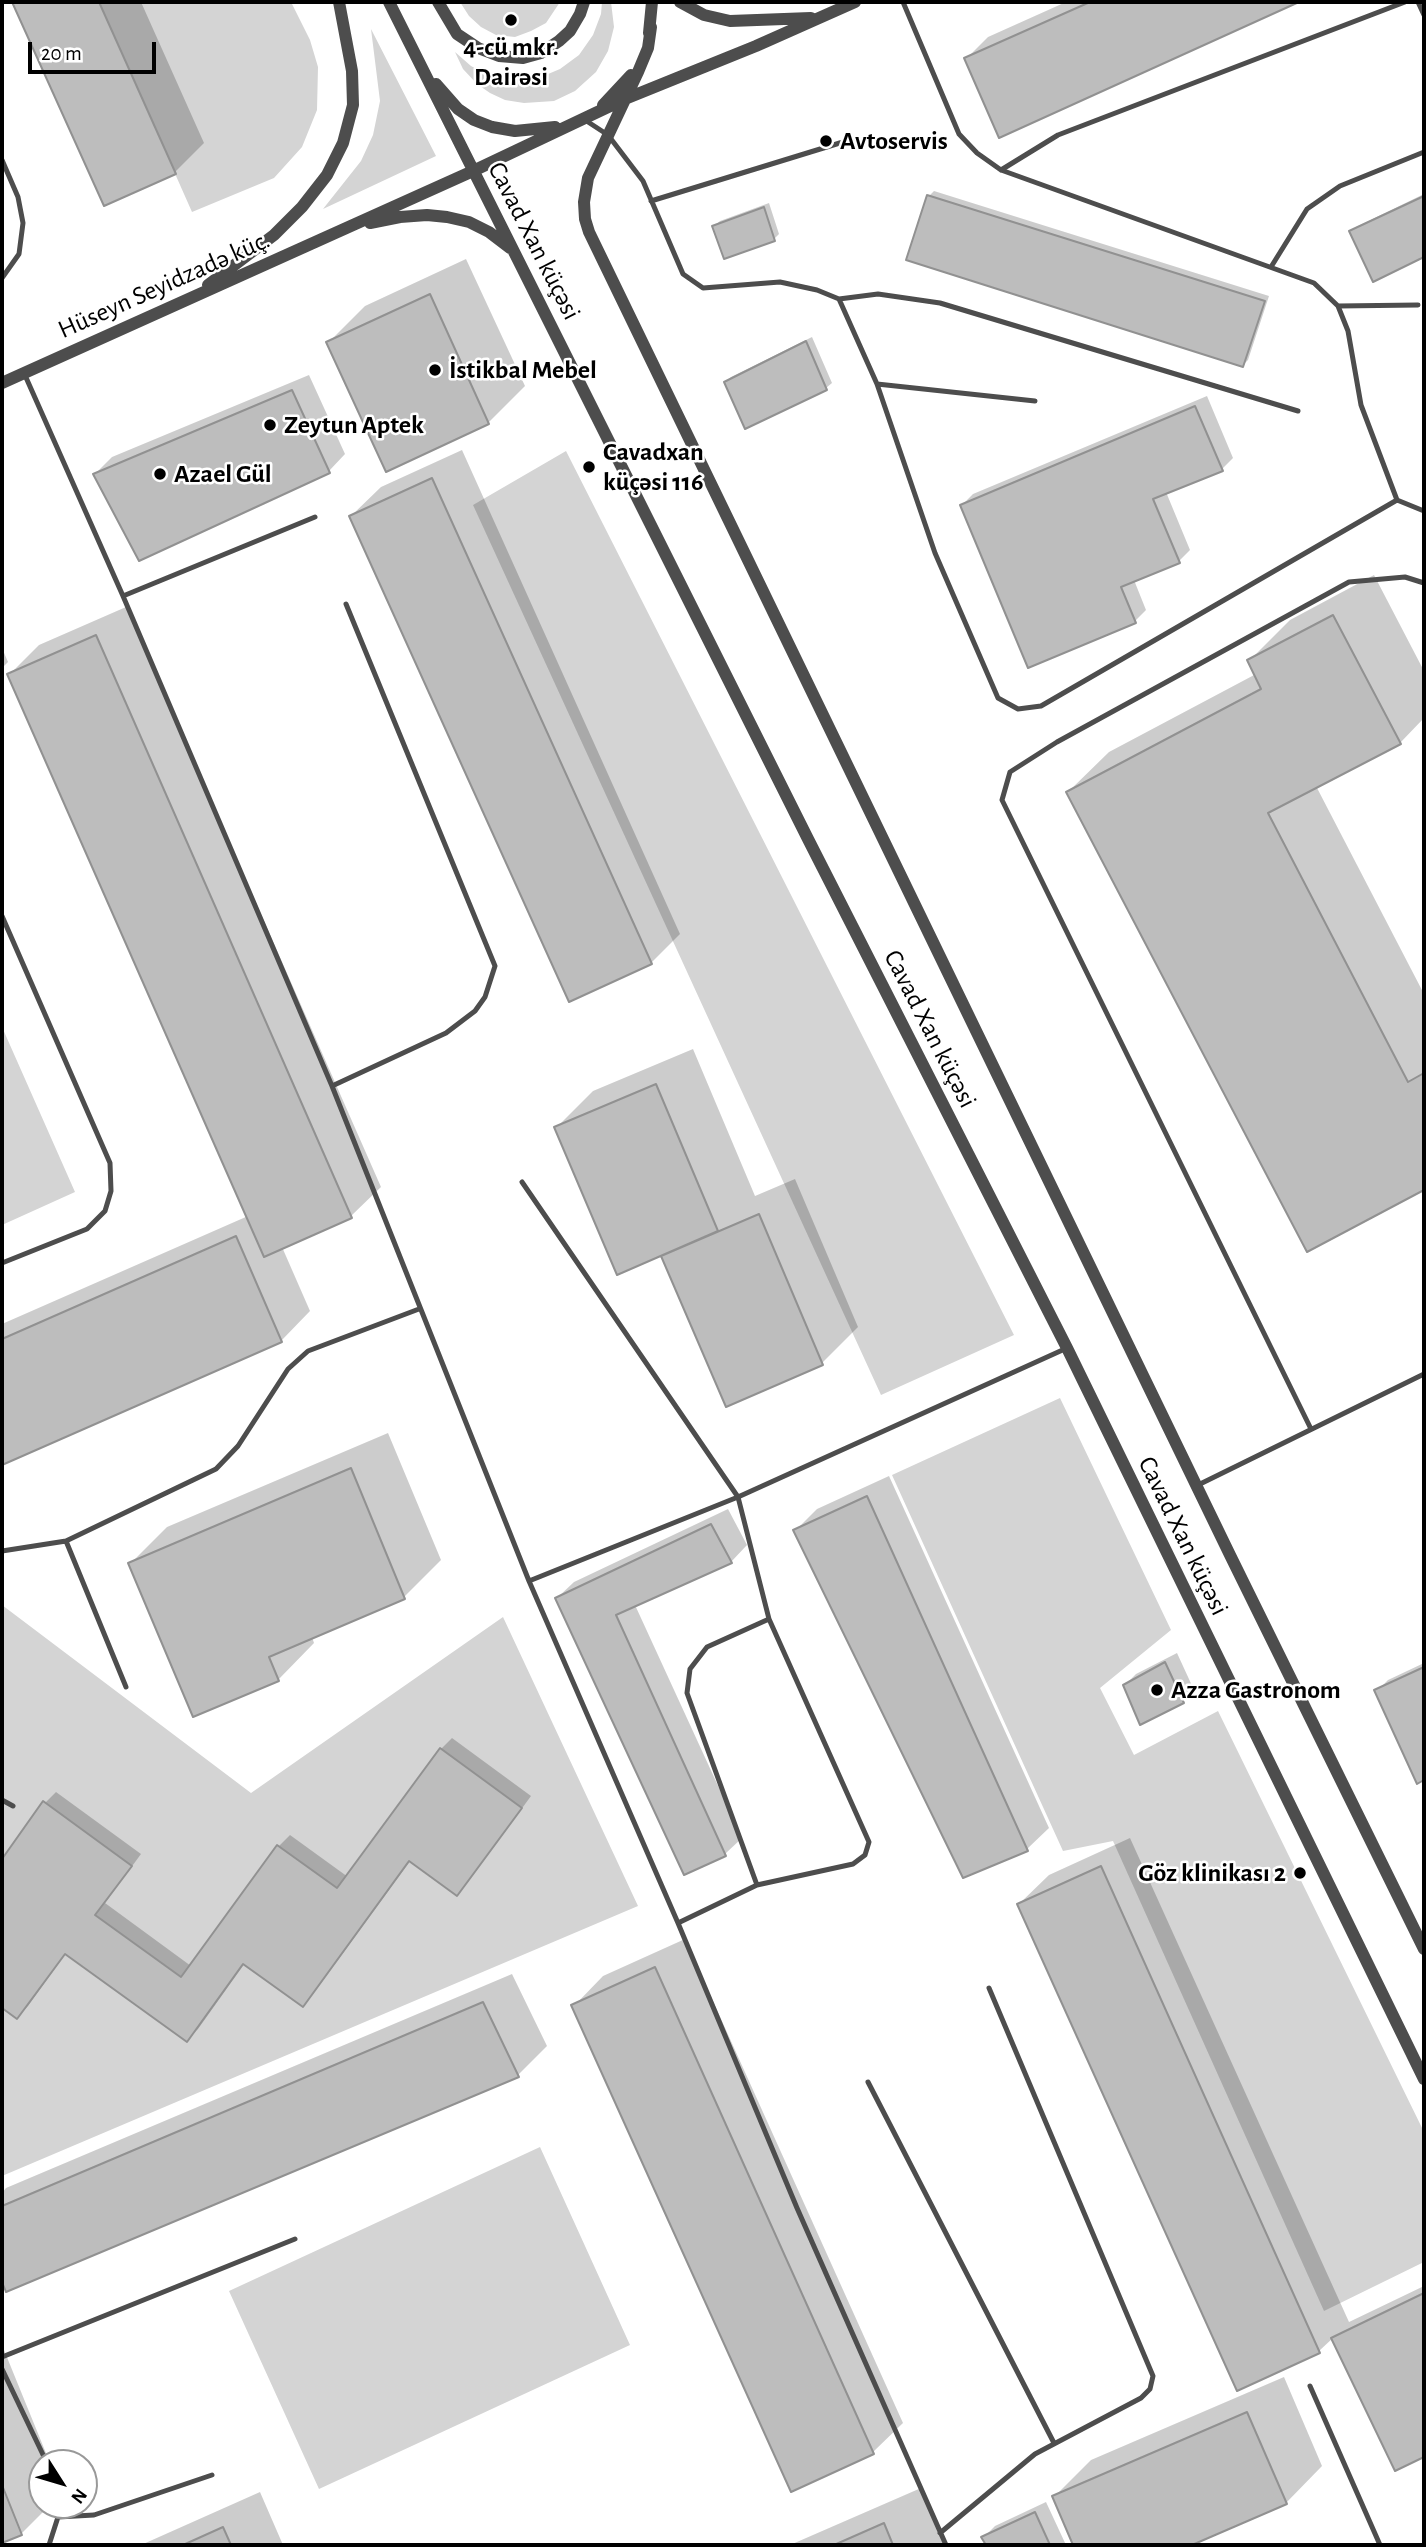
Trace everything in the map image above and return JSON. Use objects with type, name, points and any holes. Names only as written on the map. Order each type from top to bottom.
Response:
[{"type":"street","points":[[183,302],[245,259],[274,235],[302,207],[327,175],[343,143],[353,105],[352,71],[339,2]]},
{"type":"street","name":"Cavad Xan küçəsi","points":[[389,2],[801,826],[1067,1348],[1424,2079]]},
{"type":"street","points":[[438,2],[457,34],[478,48],[499,57],[523,58],[541,53],[570,31],[580,14],[583,2]]},
{"type":"street","points":[[420,63],[441,91],[474,120],[515,131],[559,127],[582,119],[606,102],[624,84],[641,54],[651,27],[652,2]]},
{"type":"street","points":[[680,2],[704,15],[730,22],[818,17]]},
{"type":"street","points":[[345,229],[625,99],[855,2]]},
{"type":"street","name":"Cavad Xan küçəsi","points":[[651,27],[648,48],[588,178],[583,202],[584,219],[600,258],[1424,1949]]},
{"type":"street","points":[[345,229],[400,217],[447,216],[469,222],[489,232],[516,253]]},
{"type":"street","name":"Hüseyn Seyidzadə küç.","points":[[2,381],[345,229]]},
{"type":"lane","points":[[903,2],[959,134],[977,153],[1001,170],[1314,283],[1338,306],[1348,331],[1361,405],[1397,500],[1424,511]]},
{"type":"lane","points":[[1001,170],[1058,135],[1405,2]]},
{"type":"lane","points":[[1418,2],[1424,15]]},
{"type":"lane","points":[[582,119],[608,135],[643,181],[683,274],[704,288],[780,282],[817,290],[839,299],[878,294],[940,303],[1298,411]]},
{"type":"lane","points":[[651,201],[856,138]]},
{"type":"lane","points":[[1271,267],[1307,209],[1340,187],[1424,152]]},
{"type":"lane","points":[[2,160],[18,197],[23,223],[19,254],[2,278]]},
{"type":"lane","points":[[839,299],[877,384],[935,553],[999,698],[1018,709],[1041,706],[1397,500]]},
{"type":"lane","points":[[1338,306],[1418,304]]},
{"type":"lane","points":[[24,373],[123,596],[332,1086],[529,1581],[678,1923],[797,2208],[946,2545]]},
{"type":"lane","points":[[877,384],[1035,401]]},
{"type":"lane","points":[[123,596],[315,517]]},
{"type":"lane","points":[[1311,1429],[1002,800],[1010,772],[1057,742],[1349,582],[1405,577],[1424,583]]},
{"type":"lane","points":[[332,1086],[446,1033],[475,1011],[485,997],[495,966],[346,604]]},
{"type":"lane","points":[[2,916],[110,1163],[111,1191],[105,1211],[87,1229],[2,1263]]},
{"type":"lane","points":[[522,1182],[738,1497],[769,1619],[869,1842],[865,1854],[853,1864],[757,1885],[678,1923]]},
{"type":"lane","points":[[2,1551],[66,1541],[216,1469],[238,1446],[288,1369],[308,1351],[419,1309]]},
{"type":"lane","points":[[529,1581],[738,1497],[1067,1348]]},
{"type":"lane","points":[[1197,1485],[1424,1374]]},
{"type":"lane","points":[[66,1541],[126,1687]]},
{"type":"lane","points":[[757,1885],[687,1693],[690,1670],[707,1647],[769,1619]]},
{"type":"lane","points":[[2,1800],[13,1805]]},
{"type":"lane","points":[[940,2533],[1035,2454],[1141,2398],[1150,2389],[1153,2376],[989,1988]]},
{"type":"lane","points":[[868,2082],[1054,2443]]},
{"type":"lane","points":[[2,2357],[295,2239]]},
{"type":"lane","points":[[2,2369],[40,2449]]},
{"type":"lane","points":[[1310,2386],[1380,2545]]},
{"type":"lane","points":[[98,2514],[212,2475]]},
{"type":"lane","points":[[49,2545],[57,2519]]},
{"type":"shaded area","points":[[99,2],[291,2],[310,40],[318,67],[317,110],[302,147],[274,178],[192,212]]},
{"type":"shaded area","name":"4-cü mkr. Dairəsi","points":[[460,2],[560,2],[546,23],[515,37],[496,35],[481,27],[469,16]]},
{"type":"shaded area","points":[[602,2],[611,2],[614,27],[608,51],[596,72],[575,91],[554,101],[524,103],[505,100],[490,93],[463,69],[455,52],[471,66],[488,75],[507,80],[541,77],[560,69],[579,55],[593,35],[601,14]]},
{"type":"shaded area","points":[[371,29],[436,156],[323,209],[361,161],[373,135],[380,101]]},
{"type":"shaded area","points":[[566,451],[1014,1335],[881,1395],[473,505]]},
{"type":"shaded area","points":[[2,1027],[75,1192],[2,1225]]},
{"type":"shaded area","points":[[1060,1398],[1171,1630],[1100,1688],[1134,1755],[1218,1711],[1424,2132],[1424,2262],[1324,2311],[1113,1841],[1063,1851],[892,1475]]},
{"type":"shaded area","points":[[2,1605],[251,1793],[503,1617],[638,1906],[2,2176]]},
{"type":"shaded area","points":[[540,2147],[630,2345],[319,2489],[229,2291]]},
{"type":"building","points":[[12,2],[99,2],[176,174],[104,206]]},
{"type":"building","points":[[1090,2],[1299,2],[999,138],[964,58]]},
{"type":"building","points":[[927,195],[1265,301],[1243,367],[906,260]]},
{"type":"building","points":[[1424,196],[1424,257],[1373,282],[1349,231]]},
{"type":"building","points":[[764,207],[775,241],[724,259],[712,226]]},
{"type":"building","points":[[430,294],[489,424],[386,472],[326,342]]},
{"type":"building","points":[[806,341],[827,390],[745,429],[724,382]]},
{"type":"building","points":[[292,390],[330,473],[139,561],[93,474]]},
{"type":"building","points":[[1195,406],[1223,471],[1153,499],[1180,563],[1121,587],[1136,623],[1028,668],[960,505]]},
{"type":"building","points":[[432,478],[652,964],[569,1002],[349,516]]},
{"type":"building","points":[[1333,615],[1401,744],[1268,813],[1408,1082],[1424,1073],[1424,1190],[1307,1252],[1066,792],[1261,689],[1247,660]]},
{"type":"building","points":[[96,635],[352,1218],[264,1257],[7,674]]},
{"type":"building","points":[[656,1084],[718,1231],[617,1275],[554,1127]]},
{"type":"building","points":[[759,1214],[823,1365],[726,1407],[661,1256]]},
{"type":"building","points":[[236,1236],[282,1342],[2,1465],[2,1339]]},
{"type":"building","points":[[351,1468],[405,1599],[269,1657],[279,1681],[193,1717],[128,1563]]},
{"type":"building","points":[[867,1496],[1028,1851],[963,1878],[793,1530]]},
{"type":"building","points":[[711,1524],[732,1563],[616,1615],[726,1856],[684,1875],[555,1598]]},
{"type":"building","points":[[1165,1662],[1184,1703],[1140,1725],[1123,1685]]},
{"type":"building","points":[[1424,1667],[1424,1780],[1417,1784],[1374,1690]]},
{"type":"building","points":[[440,1748],[522,1808],[457,1896],[409,1861],[303,2007],[243,1964],[187,2042],[65,1954],[17,2019],[2,2008],[2,1859],[43,1801],[132,1866],[95,1915],[181,1977],[277,1845],[337,1888]]},
{"type":"building","points":[[1101,1866],[1320,2353],[1237,2391],[1017,1904]]},
{"type":"building","points":[[655,1967],[874,2454],[791,2492],[571,2005]]},
{"type":"building","points":[[483,2002],[519,2077],[6,2292],[2,2282],[2,2206]]},
{"type":"building","points":[[1424,2293],[1424,2457],[1395,2471],[1331,2338]]},
{"type":"building","points":[[1247,2412],[1287,2504],[1192,2545],[1073,2545],[1052,2496]]},
{"type":"building","points":[[2,2485],[22,2535],[2,2543]]},
{"type":"building","points":[[1035,2512],[1050,2545],[986,2545],[981,2537]]},
{"type":"building","points":[[884,2523],[893,2545],[834,2545]]},
{"type":"building","points":[[223,2527],[231,2545],[183,2545]]},
{"type":"place","name":"4-cü mkr. Dairəsi","points":[[511,20]]},
{"type":"place","name":"Avtoservis","points":[[826,141]]},
{"type":"place","name":"İstikbal Mebel","points":[[435,370]]},
{"type":"place","name":"Zeytun Aptek","points":[[270,425]]},
{"type":"place","name":"Cavadxan küçəsi 116","points":[[589,467]]},
{"type":"place","name":"Azael Gül","points":[[160,474]]},
{"type":"place","name":"Azza Gastronom","points":[[1157,1690]]},
{"type":"place","name":"Göz klinikası 2","points":[[1300,1873]]}]
